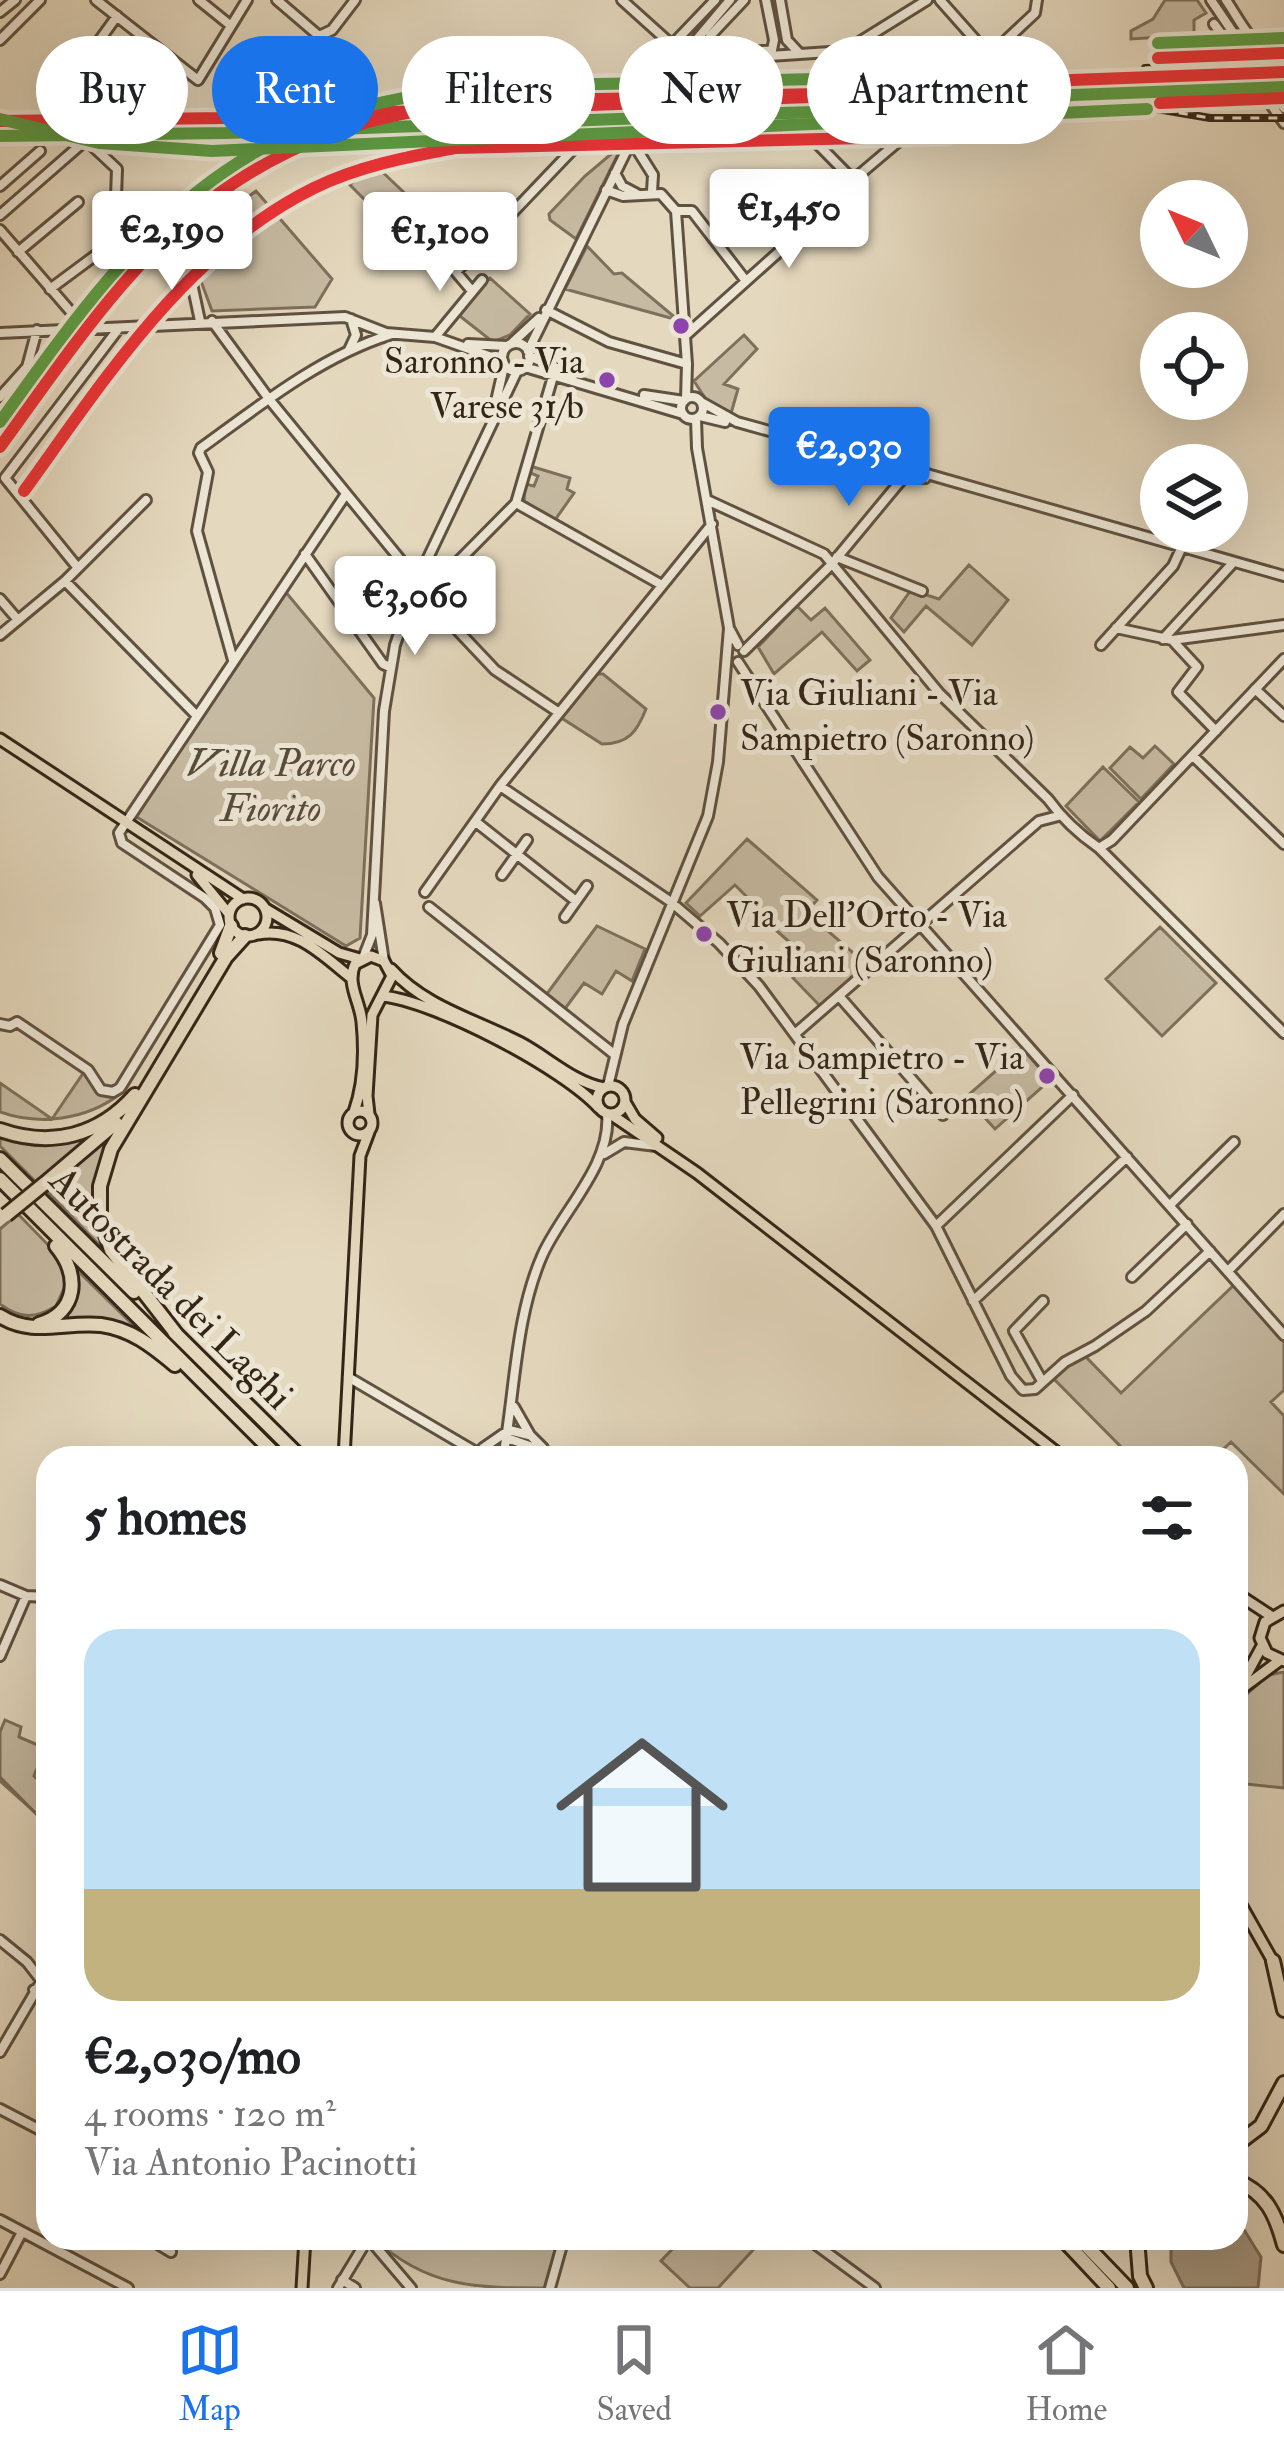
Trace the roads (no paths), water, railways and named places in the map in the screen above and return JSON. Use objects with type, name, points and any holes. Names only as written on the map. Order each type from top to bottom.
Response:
[{"type":"highway","points":[[177,1335],[111,1250],[100,1217],[100,1186],[111,1149],[139,1095],[226,945],[230,920]]},
{"type":"highway","points":[[3,1217],[117,1121],[139,1095],[226,957],[251,935]]},
{"type":"highway","points":[[0,1130],[37,1139],[78,1135],[103,1124],[139,1095]]},
{"type":"highway","name":"Autostrada dei Laghi","points":[[0,1159],[289,1446]]},
{"type":"highway","name":"Autostrada dei Laghi","points":[[0,1179],[266,1446]]},
{"type":"highway","points":[[14,1194],[60,1250],[73,1278],[70,1298],[60,1313],[46,1322],[24,1326]]},
{"type":"highway","points":[[0,1316],[40,1329],[96,1324],[134,1335],[231,1411]]},
{"type":"highway","points":[[1273,1961],[1284,2009]]},
{"type":"highway","points":[[1248,2136],[1261,2126],[1284,2083]]},
{"type":"highway","points":[[1248,2189],[1265,2200],[1275,2215],[1284,2245]]},
{"type":"highway","points":[[1076,2250],[1099,2288]]},
{"type":"highway","points":[[1077,2250],[1109,2288]]},
{"type":"highway","points":[[1081,2250],[1126,2288]]},
{"type":"highway","points":[[1138,2250],[1146,2288]]},
{"type":"main road","points":[[0,740],[243,899],[255,899],[339,953],[387,965],[423,997],[520,1043],[581,1082],[621,1090],[635,1119],[697,1173]]},
{"type":"main road","points":[[180,858],[230,920],[251,935],[292,935],[350,977],[363,1048],[360,1096],[348,1122],[360,1156]]},
{"type":"main road","points":[[230,920],[243,899]]},
{"type":"main road","points":[[251,935],[266,924],[264,907]]},
{"type":"main road","points":[[350,977],[362,959]]},
{"type":"main road","points":[[345,1446],[360,1156],[373,1125],[367,1096],[372,1015],[392,984],[387,965]]},
{"type":"main road","points":[[355,992],[366,998],[410,1001],[530,1056],[697,1173],[1049,1446]]},
{"type":"main road","points":[[606,1087],[597,1100],[606,1113]]},
{"type":"main road","points":[[606,1113],[621,1111],[626,1102]]},
{"type":"main road","points":[[354,1112],[370,1114]]},
{"type":"main road","points":[[353,1133],[369,1132]]},
{"type":"main road","points":[[1248,1601],[1271,1616]]},
{"type":"main road","points":[[1248,1609],[1261,1629],[1262,1646],[1248,1671]]},
{"type":"main road","points":[[1261,1629],[1271,1616],[1284,1611]]},
{"type":"main road","points":[[1248,1685],[1282,1661],[1262,1646]]},
{"type":"main road","points":[[1248,1917],[1284,1989]]},
{"type":"main road","points":[[302,2288],[304,2250]]},
{"type":"street","points":[[0,12],[15,0]]},
{"type":"street","points":[[0,40],[40,0]]},
{"type":"street","points":[[96,0],[198,80],[247,0]]},
{"type":"street","points":[[199,0],[230,25]]},
{"type":"street","points":[[277,0],[315,34],[327,34],[355,0]]},
{"type":"street","points":[[622,0],[664,36]]},
{"type":"street","points":[[681,36],[715,0]]},
{"type":"street","points":[[700,36],[730,0]]},
{"type":"street","points":[[710,36],[744,0]]},
{"type":"street","points":[[766,0],[773,36]]},
{"type":"street","points":[[780,0],[787,40],[803,55]]},
{"type":"street","points":[[783,56],[845,51],[927,0]]},
{"type":"street","points":[[940,0],[974,40],[1003,43],[1034,13],[1037,0]]},
{"type":"street","points":[[1210,0],[1284,108]]},
{"type":"street","points":[[1226,0],[1259,48],[1284,53]]},
{"type":"street","points":[[103,36],[117,16]]},
{"type":"street","points":[[1214,24],[1223,36]]},
{"type":"street","points":[[1267,99],[1284,123]]},
{"type":"street","points":[[783,120],[801,127],[853,180]]},
{"type":"street","points":[[472,291],[456,272],[600,121]]},
{"type":"street","points":[[0,215],[86,140],[117,169],[116,197],[139,223],[161,246],[172,237]]},
{"type":"street","points":[[362,959],[371,941],[383,711],[390,667],[417,581],[529,354],[545,311],[632,144]]},
{"type":"street","points":[[637,144],[653,176],[652,192]]},
{"type":"street","points":[[686,336],[896,144]]},
{"type":"street","points":[[0,186],[40,151]]},
{"type":"street","points":[[615,173],[622,187],[639,194]]},
{"type":"street","points":[[606,190],[622,196],[652,192],[666,197],[676,211],[686,336],[684,415],[697,448]]},
{"type":"street","points":[[19,252],[78,202]]},
{"type":"street","points":[[676,211],[692,212],[746,281]]},
{"type":"street","points":[[50,289],[139,223]]},
{"type":"street","points":[[0,230],[84,327]]},
{"type":"street","points":[[181,255],[200,321]]},
{"type":"street","points":[[436,337],[482,280]]},
{"type":"street","points":[[490,425],[510,345],[545,311]]},
{"type":"street","points":[[545,311],[609,342],[687,365]]},
{"type":"street","points":[[64,328],[71,314]]},
{"type":"street","points":[[348,351],[356,334],[351,318]]},
{"type":"street","points":[[0,345],[5,332],[351,318],[393,334],[436,337],[521,369],[554,373],[684,415],[1140,540]]},
{"type":"street","points":[[212,321],[425,595],[495,670],[558,712]]},
{"type":"street","points":[[78,568],[5,478],[122,325]]},
{"type":"street","points":[[0,398],[27,368],[37,330]]},
{"type":"street","points":[[233,661],[197,531],[208,472],[199,453],[269,399],[348,351],[393,334]]},
{"type":"street","points":[[459,344],[519,344],[529,354],[607,385],[661,399],[702,402],[737,422],[898,472]]},
{"type":"street","points":[[687,365],[702,402],[697,448],[736,655],[878,877],[1284,1335]]},
{"type":"street","points":[[425,595],[516,503],[554,373]]},
{"type":"street","points":[[606,1087],[670,902],[708,816],[718,762],[724,678],[736,655],[834,561],[895,489],[904,456],[936,477],[1284,578]]},
{"type":"street","points":[[898,472],[912,464]]},
{"type":"street","points":[[0,1024],[16,1022],[88,1070],[101,1090],[120,1088],[218,931],[218,914],[206,898],[122,843],[119,832],[346,494]]},
{"type":"street","points":[[0,635],[78,568],[146,500]]},
{"type":"street","points":[[706,500],[834,561],[922,591]]},
{"type":"street","points":[[516,503],[660,584]]},
{"type":"street","points":[[425,892],[500,786],[712,524]]},
{"type":"street","points":[[1101,646],[1173,566],[1180,552]]},
{"type":"street","points":[[1184,552],[1284,578]]},
{"type":"street","points":[[305,554],[383,664],[390,667]]},
{"type":"street","points":[[834,561],[939,693],[1048,799],[1058,816],[1072,822],[1282,1026]]},
{"type":"street","points":[[1167,640],[1232,565]]},
{"type":"street","points":[[65,580],[196,716]]},
{"type":"street","points":[[0,599],[18,620]]},
{"type":"street","points":[[1116,628],[1167,640],[1284,625]]},
{"type":"street","points":[[1167,640],[1198,667],[1178,692],[1216,731]]},
{"type":"street","points":[[1099,848],[1112,840],[1284,659]]},
{"type":"street","points":[[1256,689],[1284,716]]},
{"type":"street","points":[[1193,756],[1282,843]]},
{"type":"street","points":[[500,786],[670,902],[739,962],[936,1226],[1023,1390],[1030,1392],[1065,1362],[1146,1311],[1210,1251]]},
{"type":"street","points":[[796,1033],[1039,821],[1058,816]]},
{"type":"street","points":[[476,822],[576,902]]},
{"type":"street","points":[[502,875],[527,840]]},
{"type":"street","points":[[565,917],[587,886]]},
{"type":"street","points":[[374,898],[387,965]]},
{"type":"street","points":[[429,907],[614,1054]]},
{"type":"street","points":[[839,996],[944,1115]]},
{"type":"street","points":[[936,1226],[1073,1095]]},
{"type":"street","points":[[505,1446],[530,1287],[547,1244],[598,1159],[608,1132],[606,1113]]},
{"type":"street","points":[[598,1159],[624,1142],[663,1148]]},
{"type":"street","points":[[1170,1205],[1234,1142]]},
{"type":"street","points":[[974,1301],[1127,1156]]},
{"type":"street","points":[[1228,1271],[1284,1214]]},
{"type":"street","points":[[1132,1277],[1187,1224]]},
{"type":"street","points":[[1042,1381],[1014,1331],[1043,1301]]},
{"type":"street","points":[[349,1377],[466,1446]]},
{"type":"street","points":[[513,1405],[530,1436]]},
{"type":"street","points":[[495,1446],[516,1429],[541,1446]]},
{"type":"street","points":[[508,1434],[537,1446]]},
{"type":"street","points":[[0,1586],[36,1596]]},
{"type":"street","points":[[0,1656],[26,1596]]},
{"type":"street","points":[[0,1940],[36,1974]]},
{"type":"street","points":[[0,2052],[36,1987]]},
{"type":"street","points":[[0,2109],[36,2128]]},
{"type":"street","points":[[0,2220],[36,2237]]},
{"type":"street","points":[[0,2274],[22,2232]]},
{"type":"street","points":[[65,2250],[128,2288]]},
{"type":"street","points":[[355,2288],[340,2284],[363,2250]]},
{"type":"street","points":[[379,2250],[401,2284],[411,2288]]},
{"type":"street","points":[[550,2288],[561,2250]]},
{"type":"street","points":[[823,2250],[875,2288]]},
{"type":"waterway","points":[[0,1777],[36,1814]]},
{"type":"tunnel","points":[[1223,36],[1267,99]]},
{"type":"railway","points":[[1145,68],[1222,65]]},
{"type":"railway","points":[[1071,100],[1098,99],[1210,118],[1284,118]]},
{"type":"place","name":"Saronno - Via Varese 31/b","points":[[607,380]]},
{"type":"place","name":"Via Giuliani - Via Sampietro (Saronno)","points":[[718,712]]},
{"type":"place","name":"Via Dell'Orto - Via Giuliani (Saronno)","points":[[704,934]]},
{"type":"place","name":"Via Sampietro - Via Pellegrini (Saronno)","points":[[1047,1076]]},
{"type":"park label","name":"Villa Parco Fiorito","points":[[271,784]]}]
